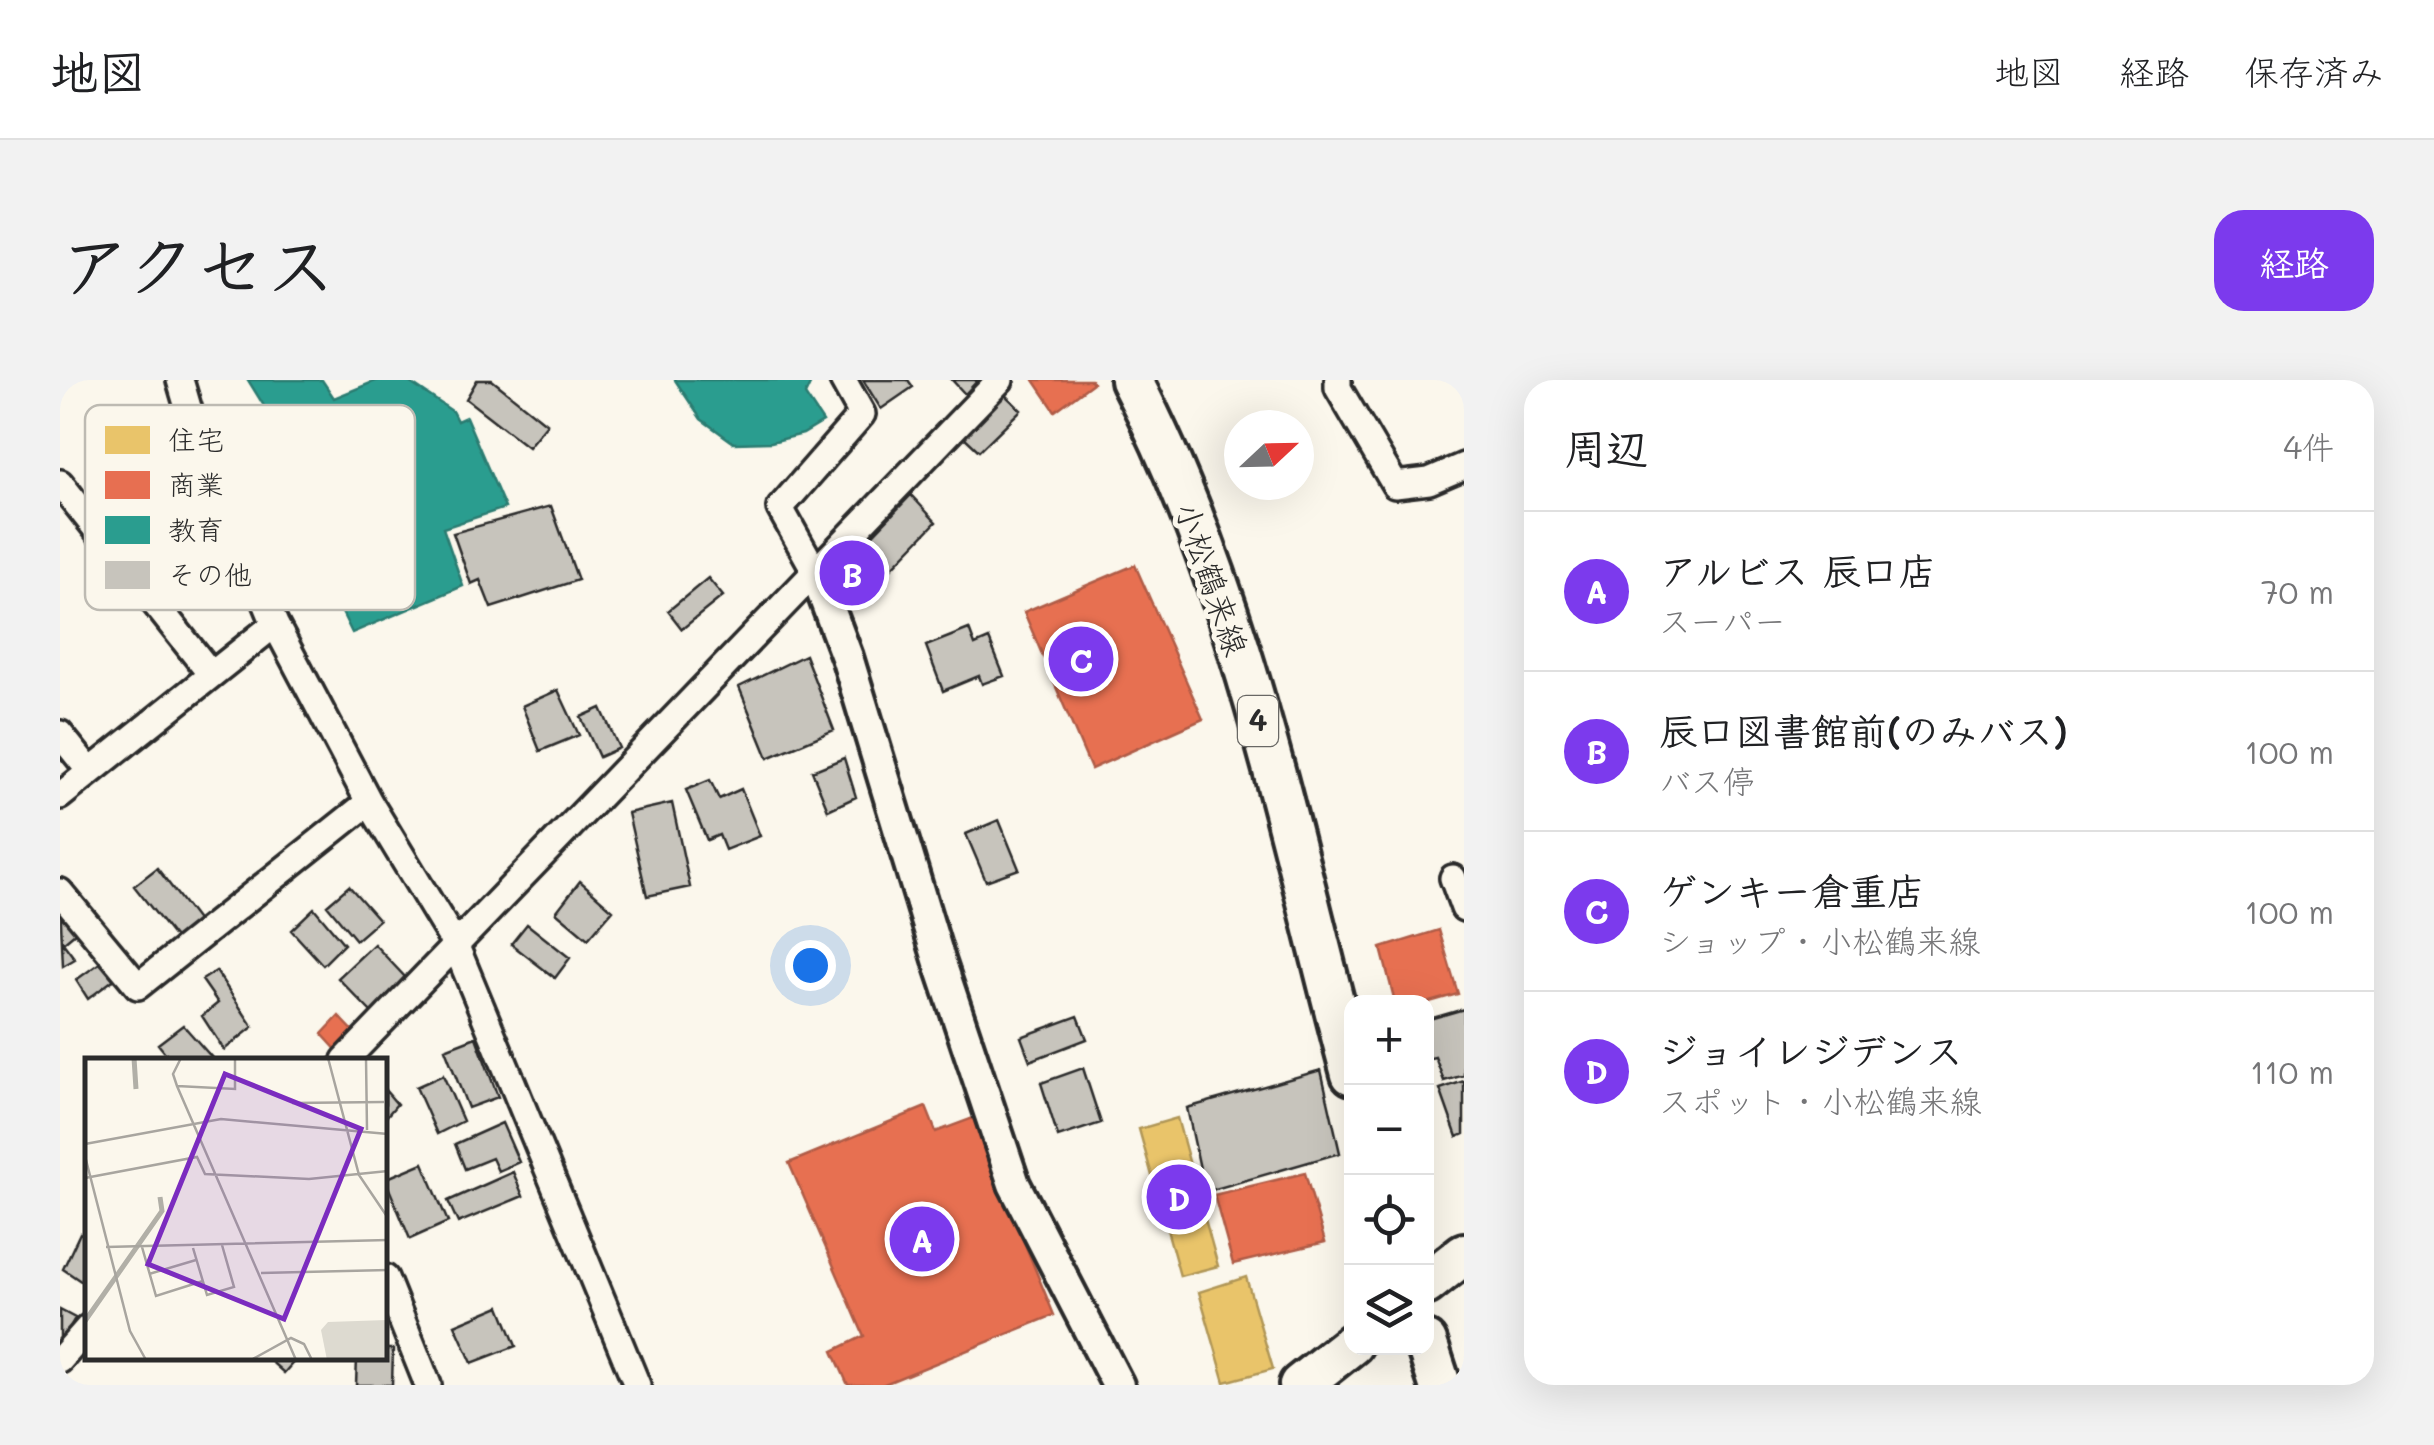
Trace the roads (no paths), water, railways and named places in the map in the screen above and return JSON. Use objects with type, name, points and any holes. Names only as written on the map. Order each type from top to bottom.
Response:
[{"type":"main road","name":"小松鶴来線","points":[[1130,380],[1201,544],[1244,673],[1344,1044]]},
{"type":"main road","points":[[1434,1278],[1464,1254]]},
{"type":"main road","points":[[1300,1385],[1344,1350]]},
{"type":"main road","points":[[1430,1355],[1440,1385]]},
{"type":"street","points":[[180,380],[187,405]]},
{"type":"street","points":[[842,380],[862,414],[780,508],[814,568],[847,657],[940,962],[1014,1184],[1118,1385]]},
{"type":"street","points":[[347,1058],[814,568],[1000,380]]},
{"type":"street","points":[[1338,380],[1338,388],[1395,485],[1429,481],[1464,466]]},
{"type":"street","points":[[60,484],[85,516]]},
{"type":"street","points":[[159,610],[210,674]]},
{"type":"street","points":[[268,610],[369,802],[455,944],[636,1385]]},
{"type":"street","points":[[60,796],[274,624]]},
{"type":"street","points":[[60,734],[90,770]]},
{"type":"street","points":[[60,892],[138,986],[369,802]]},
{"type":"street","points":[[1453,878],[1464,908]]},
{"type":"street","points":[[388,1285],[428,1385]]},
{"type":"street","points":[[60,1360],[85,1331]]},
{"type":"place","name":"辰口図書館前(のみバス)","points":[[852,573]]},
{"type":"place","name":"ゲンキー倉重店","points":[[1081,659]]},
{"type":"place","name":"ジョイレジデンス","points":[[1179,1197]]},
{"type":"place","name":"アルビス 辰口店","points":[[922,1239]]}]
